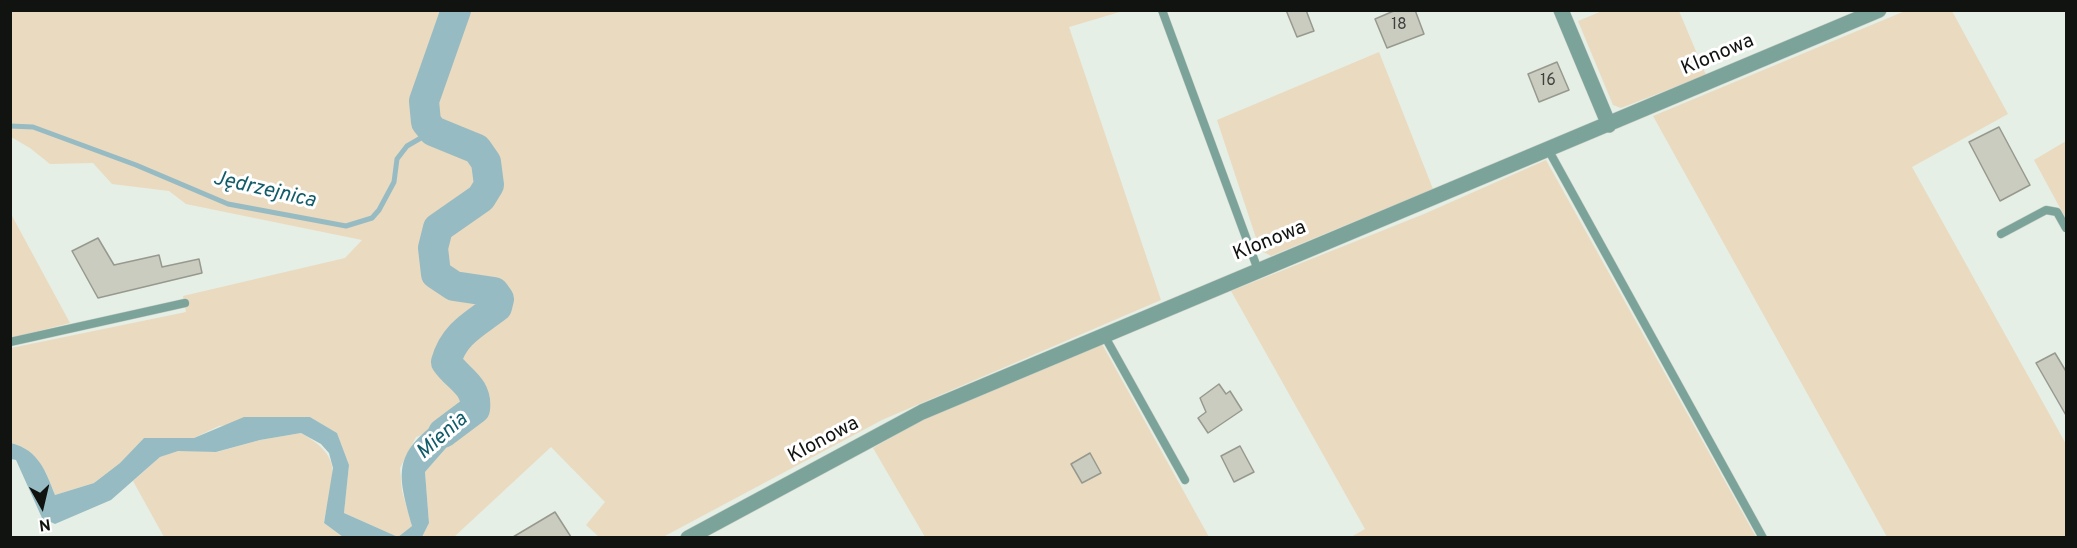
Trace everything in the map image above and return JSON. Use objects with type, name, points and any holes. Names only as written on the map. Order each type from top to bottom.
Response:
[{"type":"street","points":[[1561,10],[1609,126]]},
{"type":"street","name":"Klonowa","points":[[688,537],[922,412],[1104,334],[1609,126],[1878,10]]},
{"type":"lane","points":[[1162,10],[1258,270]]},
{"type":"lane","points":[[1549,151],[1763,537]]},
{"type":"lane","points":[[2001,234],[2046,210],[2057,212],[2067,228]]},
{"type":"lane","points":[[10,342],[185,303]]},
{"type":"lane","points":[[1104,334],[1185,480]]},
{"type":"shaded area","points":[[10,11],[1123,11],[1069,27],[1161,300],[882,420],[663,537],[599,537],[586,525],[605,502],[551,447],[454,537],[422,537],[429,523],[425,472],[460,432],[481,414],[416,437],[400,468],[402,491],[412,526],[398,537],[344,513],[349,465],[337,433],[310,417],[219,426],[194,438],[144,438],[120,463],[94,483],[55,495],[40,463],[28,450],[11,443],[11,348],[186,312],[183,296],[345,258],[362,240],[186,204],[169,191],[112,184],[93,163],[50,164],[11,137]]},
{"type":"shaded area","points":[[1602,11],[1679,11],[1706,75],[1621,108],[1613,105],[1578,21]]},
{"type":"shaded area","points":[[1905,11],[1952,11],[2008,114],[1912,167],[2066,444],[2066,537],[1887,537],[1653,116]]},
{"type":"shaded area","points":[[1379,52],[1433,189],[1271,256],[1260,250],[1217,120]]},
{"type":"shaded area","points":[[2066,141],[2066,219],[2034,160]]},
{"type":"shaded area","points":[[1546,160],[1756,537],[1351,537],[1365,529],[1231,291],[1424,214]]},
{"type":"shaded area","points":[[11,214],[70,323],[11,338]]},
{"type":"shaded area","points":[[1102,344],[1209,537],[925,537],[873,448],[932,414]]},
{"type":"shaded area","points":[[301,433],[316,442],[331,461],[332,482],[324,523],[343,537],[164,537],[133,481],[160,457],[178,450],[217,452],[260,440]]},
{"type":"water","points":[[468,404],[482,414],[460,432],[425,472],[429,523],[422,537],[398,537],[412,526],[402,481],[405,457],[411,446],[436,423],[459,407]]},
{"type":"water","points":[[244,417],[310,417],[337,433],[349,465],[344,513],[398,537],[343,537],[324,523],[333,468],[329,453],[321,444],[301,433],[260,440],[216,452],[178,451],[160,457],[111,500],[55,524],[42,518],[16,460],[11,459],[11,443],[21,446],[35,456],[45,470],[55,495],[94,483],[120,463],[144,438],[194,438]]},
{"type":"building","points":[[1286,10],[1306,10],[1314,31],[1297,37]]},
{"type":"building","points":[[1396,10],[1415,10],[1424,34],[1387,48],[1375,19]]},
{"type":"building","points":[[1557,62],[1569,90],[1539,102],[1528,74]]},
{"type":"building","points":[[1999,127],[2030,185],[2000,201],[1969,142]]},
{"type":"building","points":[[98,238],[114,265],[159,255],[162,267],[199,259],[202,273],[98,298],[72,251]]},
{"type":"building","points":[[2055,353],[2067,373],[2067,417],[2036,363]]},
{"type":"building","points":[[1219,384],[1226,394],[1230,391],[1242,410],[1208,433],[1198,418],[1206,412],[1200,398]]},
{"type":"building","points":[[1240,446],[1254,472],[1234,482],[1221,456]]},
{"type":"building","points":[[1090,453],[1101,473],[1082,483],[1071,464]]},
{"type":"building","points":[[555,512],[571,537],[513,537]]},
{"type":"waterway","name":"Mienia","points":[[443,433],[475,409],[475,401],[470,389],[446,362],[450,352],[466,330],[497,307],[499,299],[494,292],[454,286],[436,274],[433,248],[438,228],[481,198],[489,185],[486,162],[477,149],[433,131],[426,122],[424,101],[456,10]]},
{"type":"waterway","name":"Jędrzejnica","points":[[10,126],[33,127],[136,165],[228,204],[346,226],[372,218],[379,210],[394,182],[397,159],[407,146],[433,131]]}]
